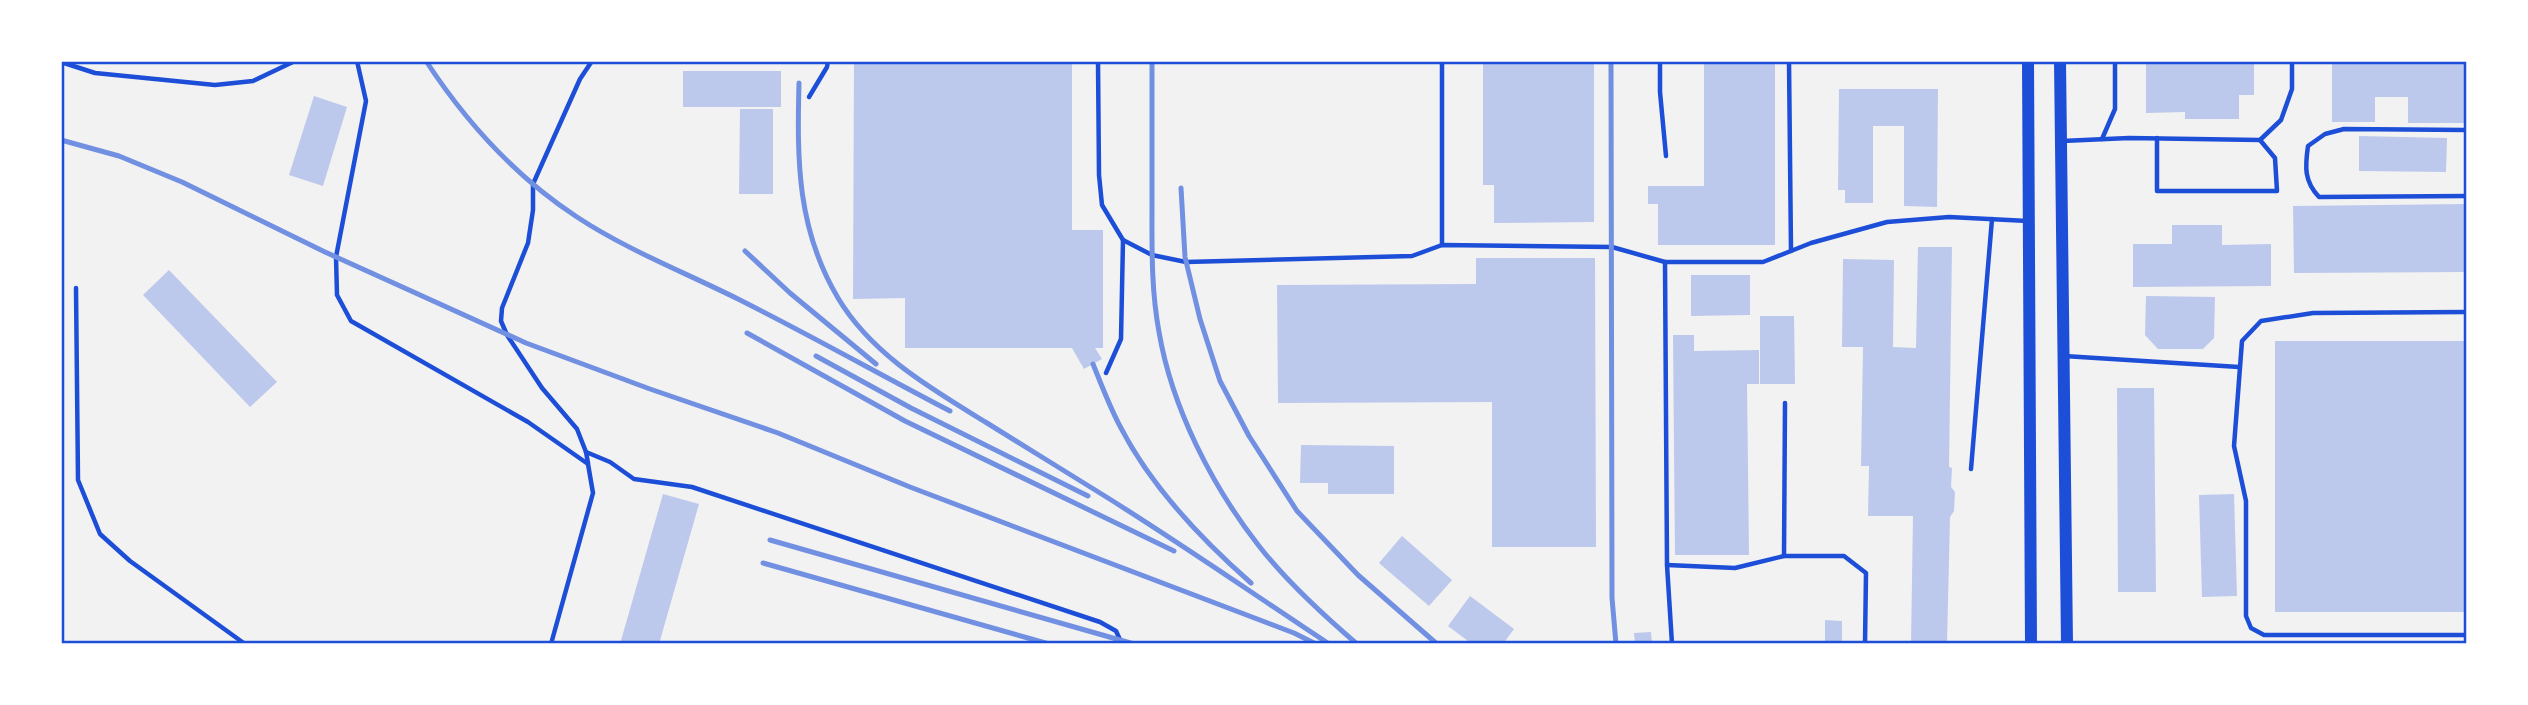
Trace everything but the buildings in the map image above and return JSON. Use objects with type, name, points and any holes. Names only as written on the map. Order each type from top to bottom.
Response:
[{"type":"main road","points":[[2028,61],[2031,644]]},
{"type":"main road","points":[[2060,61],[2067,644]]},
{"type":"lane","points":[[61,62],[95,73],[215,85],[253,81],[295,61]]},
{"type":"lane","points":[[357,61],[366,101],[336,257],[337,295],[351,321],[528,422],[588,464]]},
{"type":"lane","points":[[551,644],[593,492],[586,452],[577,429],[542,388],[507,335],[501,321],[502,308],[528,243],[533,210],[533,184],[580,79],[592,61]]},
{"type":"lane","points":[[808,97],[828,61]]},
{"type":"lane","points":[[1098,61],[1099,175],[1102,205],[1123,240],[1152,255],[1186,262],[1412,256],[1442,245],[1612,247],[1665,262],[1763,262],[1887,222],[1949,217],[2029,221]]},
{"type":"lane","points":[[1442,61],[1442,245]]},
{"type":"lane","points":[[1660,61],[1666,156]]},
{"type":"lane","points":[[1789,61],[1791,251]]},
{"type":"lane","points":[[2102,139],[2115,108],[2115,61]]},
{"type":"lane","points":[[2061,141],[2157,138],[2260,140],[2281,120],[2292,89],[2292,61]]},
{"type":"lane","points":[[2467,130],[2344,129],[2325,134],[2308,146],[2305,167],[2309,186],[2319,197],[2467,196]]},
{"type":"lane","points":[[2157,138],[2157,191],[2277,191],[2275,158],[2260,140]]},
{"type":"lane","points":[[1970,469],[1993,219]]},
{"type":"lane","points":[[1106,373],[1121,339],[1123,240]]},
{"type":"lane","points":[[1665,262],[1667,565],[1672,644]]},
{"type":"lane","points":[[76,288],[78,480],[100,534],[130,561],[245,644]]},
{"type":"lane","points":[[2467,312],[2313,313],[2261,321],[2242,341],[2234,446],[2246,501],[2246,616],[2251,628],[2264,635],[2467,635]]},
{"type":"lane","points":[[2063,356],[2239,367]]},
{"type":"lane","points":[[1784,556],[1785,402]]},
{"type":"lane","points":[[586,452],[610,462],[634,479],[692,487],[1100,622],[1116,631],[1122,644]]},
{"type":"lane","points":[[1667,565],[1735,568],[1784,556],[1844,556],[1866,573],[1865,644]]},
{"type":"railway","points":[[426,61],[441,84],[494,147],[533,184],[577,217],[616,240],[765,313],[950,411]]},
{"type":"railway","points":[[1152,61],[1153,284],[1159,332],[1174,389],[1196,445],[1242,523],[1293,585],[1357,644]]},
{"type":"railway","points":[[1611,61],[1612,598],[1616,644]]},
{"type":"railway","points":[[799,83],[798,140],[802,194],[814,246],[838,298],[868,337],[925,384],[1136,516],[1329,644]]},
{"type":"railway","points":[[61,140],[119,156],[182,182],[325,252],[526,343],[778,433],[910,487],[1294,633],[1316,644]]},
{"type":"railway","points":[[1181,188],[1185,257],[1200,319],[1220,381],[1249,436],[1297,511],[1358,575],[1437,644]]},
{"type":"railway","points":[[745,251],[790,293],[876,364]]},
{"type":"railway","points":[[747,333],[905,421],[1174,551]]},
{"type":"railway","points":[[816,356],[911,408],[1088,496]]},
{"type":"railway","points":[[1093,364],[1117,420],[1147,471],[1179,512],[1251,583]]},
{"type":"railway","points":[[770,540],[1134,644]]},
{"type":"railway","points":[[763,563],[1049,644]]}]
